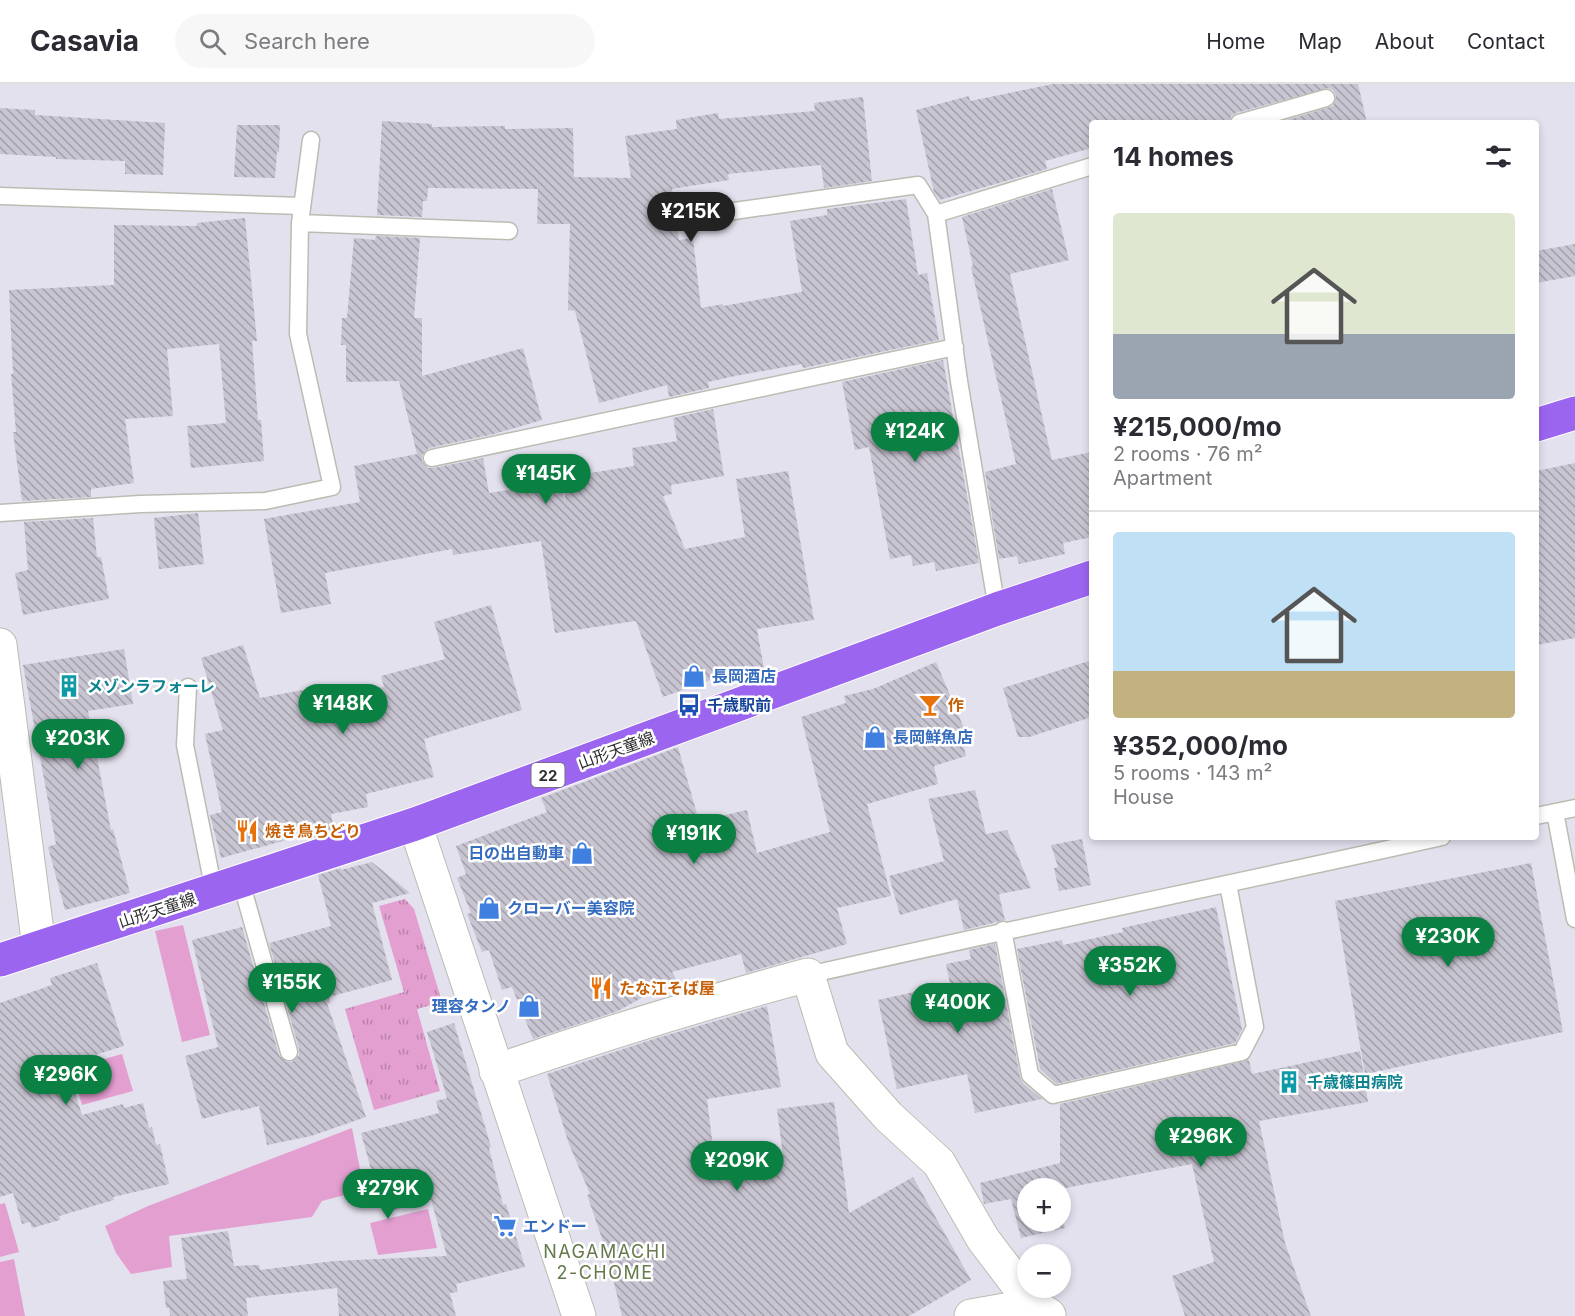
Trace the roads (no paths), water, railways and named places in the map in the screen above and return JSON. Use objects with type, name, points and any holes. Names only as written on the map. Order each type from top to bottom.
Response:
[{"type":"main road","points":[[1539,424],[1575,413]]},
{"type":"main road","name":"山形天童線","points":[[0,960],[415,824],[997,609],[1089,578]]},
{"type":"street","points":[[0,645],[39,947]]},
{"type":"street","points":[[415,824],[579,1316]]},
{"type":"street","points":[[496,1071],[704,1002],[808,975],[832,1053],[888,1116],[939,1163],[983,1239],[1042,1310]]},
{"type":"street","points":[[970,1316],[1042,1310]]},
{"type":"lane","points":[[1250,120],[1326,99]]},
{"type":"lane","points":[[0,513],[140,504],[265,501],[332,487],[298,334],[301,214],[311,140]]},
{"type":"lane","points":[[936,214],[1089,167]]},
{"type":"lane","points":[[720,213],[918,185],[936,214],[997,609]]},
{"type":"lane","points":[[0,196],[301,214],[509,231]]},
{"type":"lane","points":[[432,458],[955,347]]},
{"type":"lane","points":[[188,687],[185,745],[228,887],[289,1052]]},
{"type":"lane","points":[[1539,815],[1575,808]]},
{"type":"lane","points":[[1555,812],[1575,918]]},
{"type":"lane","points":[[808,975],[1004,930],[1428,840]]},
{"type":"lane","points":[[1004,930],[1029,1075],[1053,1095],[1242,1052],[1255,1027],[1228,884]]},
{"type":"place","name":"長岡酒店","points":[[694,676]]},
{"type":"place","name":"メゾンラフォーレ","points":[[69,686]]},
{"type":"place","name":"千歳駅前","points":[[689,705]]},
{"type":"place","name":"作","points":[[930,705]]},
{"type":"place","name":"長岡鮮魚店","points":[[875,737]]},
{"type":"place","name":"焼き鳥ちどり","points":[[247,831]]},
{"type":"place","name":"日の出自動車","points":[[582,853]]},
{"type":"place","name":"クローバー美容院","points":[[489,908]]},
{"type":"place","name":"たな江そば屋","points":[[601,988]]},
{"type":"place","name":"理容タンノ","points":[[529,1006]]},
{"type":"place","name":"千歳篠田病院","points":[[1289,1082]]},
{"type":"place","name":"エンドー","points":[[505,1226]]},
{"type":"district","name":"NAGAMACHI 2-CHOME","points":[[605,1261]]}]
